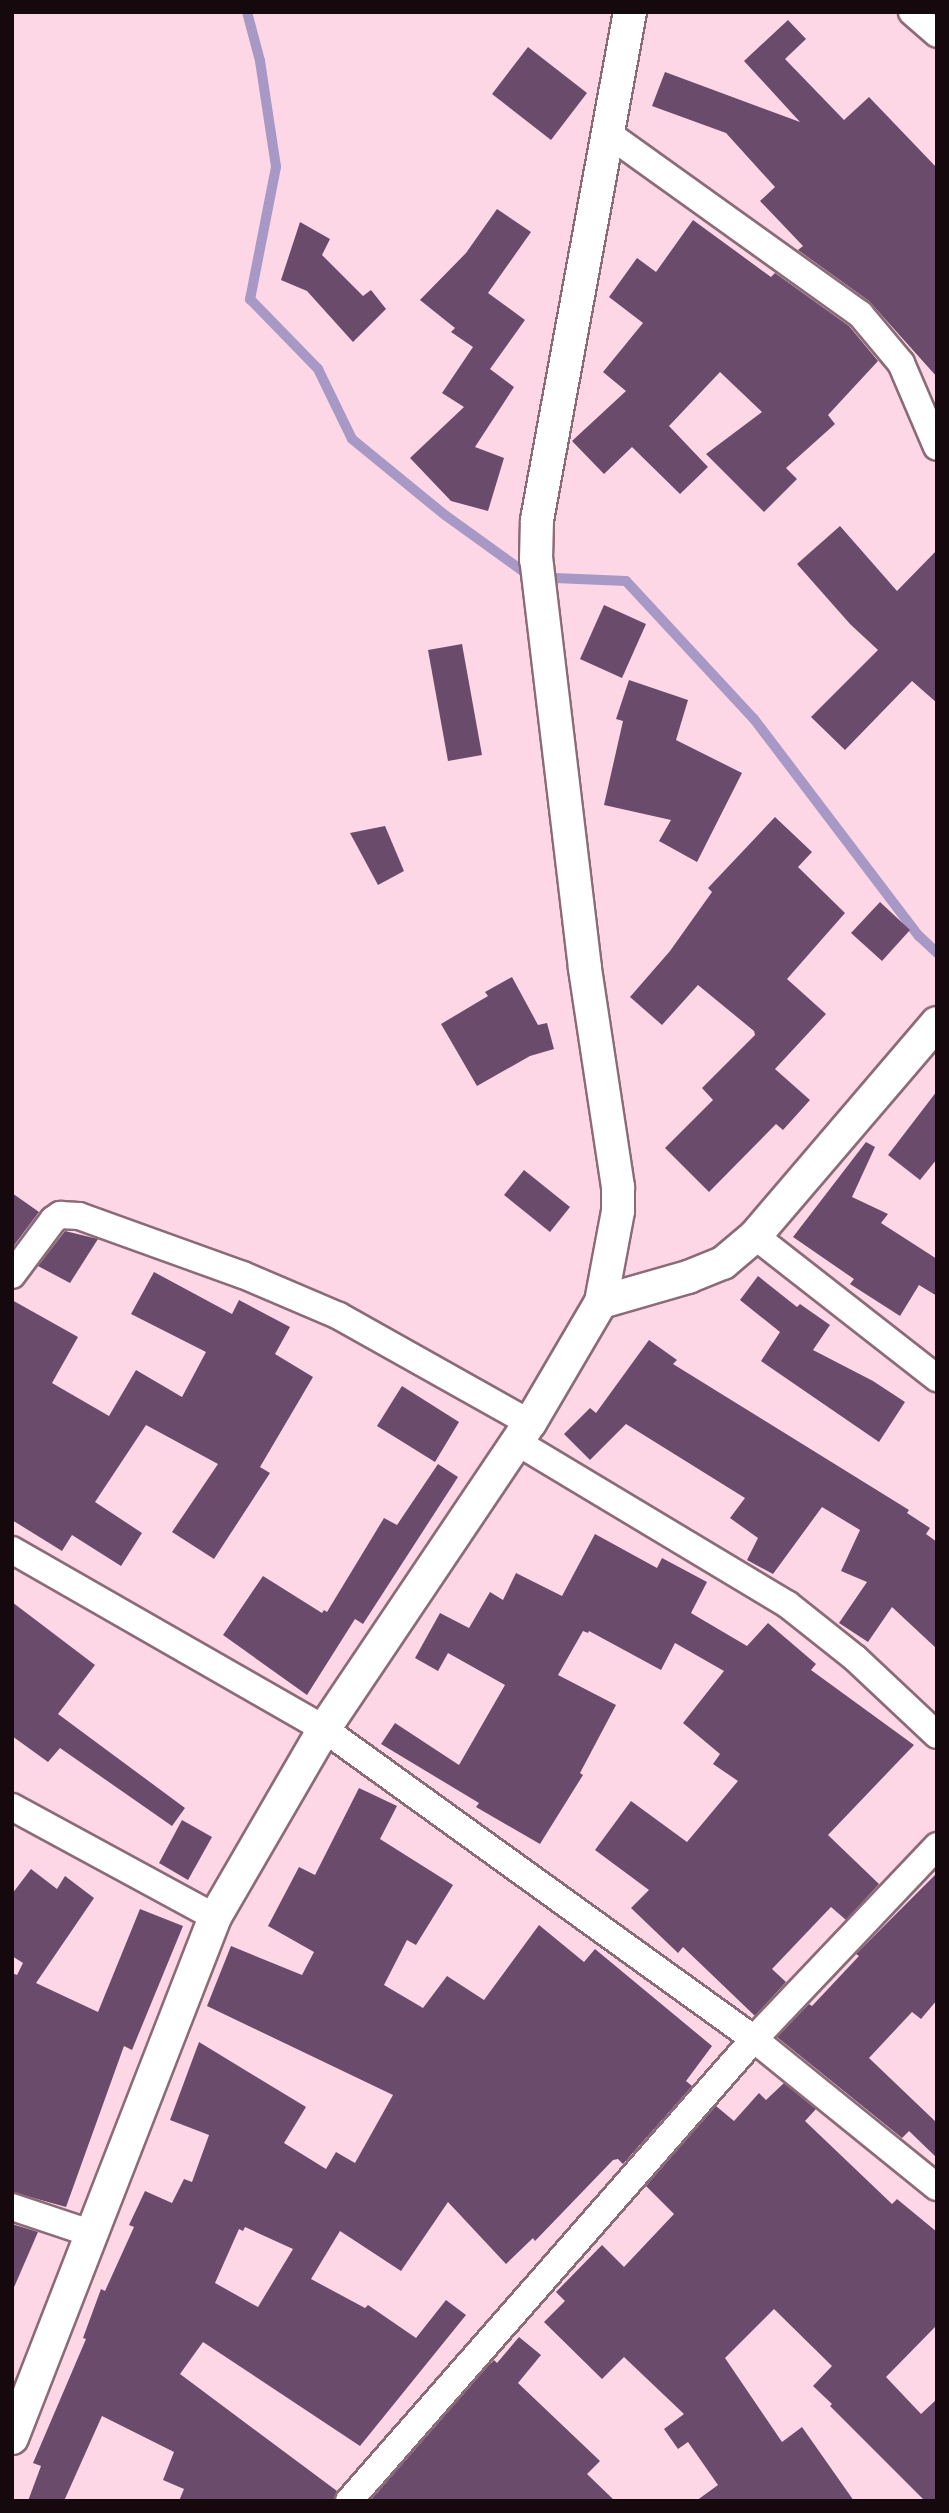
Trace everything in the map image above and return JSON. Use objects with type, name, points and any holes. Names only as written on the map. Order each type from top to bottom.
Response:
[{"type":"street","points":[[12,2438],[215,1917],[324,1728],[523,1432],[601,1302],[618,1211],[618,1187],[585,968],[536,560],[537,520],[631,12]]},
{"type":"street","points":[[912,12],[937,34]]},
{"type":"street","points":[[607,133],[860,314],[901,363],[936,442]]},
{"type":"street","points":[[601,1302],[688,1277],[723,1262],[755,1236],[937,1023]]},
{"type":"street","points":[[12,1275],[53,1220],[60,1215],[79,1216],[243,1275],[339,1316],[787,1604],[855,1658],[937,1735]]},
{"type":"street","points":[[755,1236],[937,1378]]},
{"type":"street","points":[[12,1550],[324,1728],[754,2039],[937,2188]]},
{"type":"street","points":[[12,1807],[215,1917]]},
{"type":"street","points":[[349,2501],[754,2039],[937,1846]]},
{"type":"street","points":[[12,2207],[93,2234]]},
{"type":"building","points":[[788,20],[806,39],[785,59],[844,120],[869,97],[937,168],[937,377],[869,301],[798,250],[803,246],[760,201],[775,187],[726,133],[652,106],[665,72],[800,122],[744,61]]},
{"type":"building","points":[[528,47],[587,93],[551,140],[492,94]]},
{"type":"building","points":[[497,209],[531,232],[488,293],[525,320],[490,369],[514,387],[475,447],[504,458],[488,511],[451,501],[410,458],[464,407],[442,393],[473,347],[451,332],[455,328],[420,300],[466,253]]},
{"type":"building","points":[[693,220],[771,277],[775,273],[849,326],[878,361],[828,415],[835,424],[786,468],[797,479],[764,512],[706,454],[762,412],[720,372],[669,426],[708,467],[680,494],[632,447],[604,474],[572,441],[626,391],[603,372],[643,323],[609,297],[637,258],[656,272]]},
{"type":"building","points":[[300,222],[330,239],[322,255],[363,296],[371,290],[386,309],[353,342],[307,291],[281,280]]},
{"type":"building","points":[[840,526],[897,591],[937,550],[937,703],[912,681],[845,750],[811,717],[878,650],[850,624],[797,564]]},
{"type":"building","points":[[604,605],[646,624],[622,678],[580,659]]},
{"type":"building","points":[[462,644],[482,755],[448,761],[428,650]]},
{"type":"building","points":[[629,680],[688,700],[676,740],[742,773],[697,862],[659,841],[671,820],[604,805],[623,721],[616,719]]},
{"type":"building","points":[[775,817],[812,852],[798,867],[845,913],[787,979],[826,1014],[775,1069],[810,1100],[783,1130],[776,1124],[709,1192],[665,1148],[713,1100],[702,1088],[755,1035],[754,1031],[698,985],[662,1025],[630,997],[670,951],[712,892],[708,888]]},
{"type":"building","points":[[385,826],[404,871],[378,885],[350,833]]},
{"type":"building","points":[[880,902],[910,930],[882,961],[851,933]]},
{"type":"building","points":[[512,977],[538,1025],[547,1023],[554,1049],[530,1056],[477,1086],[441,1024],[488,996],[485,992]]},
{"type":"building","points":[[937,1091],[937,1159],[920,1180],[888,1155]]},
{"type":"building","points":[[866,1142],[875,1147],[852,1197],[888,1214],[881,1223],[937,1259],[937,1296],[919,1285],[900,1316],[850,1284],[854,1279],[793,1237]]},
{"type":"building","points":[[524,1170],[570,1207],[550,1232],[504,1195]]},
{"type":"building","points":[[12,1193],[39,1212],[12,1248]]},
{"type":"building","points":[[65,1231],[98,1239],[70,1283],[38,1266]]},
{"type":"building","points":[[154,1272],[232,1314],[239,1300],[290,1327],[275,1354],[313,1377],[260,1467],[270,1473],[214,1559],[172,1532],[218,1464],[146,1425],[95,1502],[142,1533],[121,1566],[72,1535],[62,1551],[12,1520],[12,1300],[78,1337],[52,1383],[109,1416],[136,1370],[182,1397],[206,1352],[131,1314]]},
{"type":"building","points":[[758,1276],[797,1307],[800,1304],[830,1325],[813,1350],[873,1381],[905,1402],[879,1442],[761,1361],[780,1332],[740,1300]]},
{"type":"building","points":[[649,1340],[677,1360],[673,1364],[909,1510],[907,1513],[930,1528],[926,1534],[937,1542],[937,1649],[892,1607],[868,1642],[839,1623],[867,1582],[841,1571],[860,1530],[822,1507],[773,1574],[747,1560],[758,1538],[730,1518],[745,1498],[626,1424],[590,1460],[564,1434],[590,1408],[596,1413]]},
{"type":"building","points":[[402,1386],[459,1422],[435,1462],[377,1426]]},
{"type":"building","points":[[438,1464],[458,1477],[363,1624],[355,1619],[307,1695],[223,1635],[263,1576],[322,1613],[324,1610],[327,1612],[384,1518],[397,1525]]},
{"type":"building","points":[[595,1534],[657,1568],[662,1558],[707,1582],[691,1613],[747,1646],[768,1623],[816,1664],[811,1670],[914,1745],[828,1835],[879,1884],[846,1920],[831,1907],[772,1969],[786,1982],[755,2016],[683,1947],[678,1953],[631,1908],[649,1890],[595,1850],[631,1801],[687,1842],[738,1781],[713,1764],[720,1754],[683,1723],[724,1671],[675,1643],[661,1670],[589,1631],[583,1631],[558,1675],[616,1705],[580,1773],[583,1775],[540,1844],[476,1807],[479,1803],[381,1744],[395,1723],[459,1765],[505,1685],[448,1653],[438,1671],[415,1658],[440,1613],[469,1628],[490,1592],[503,1600],[516,1573],[562,1596]]},
{"type":"building","points":[[12,1602],[95,1665],[58,1714],[185,1808],[172,1826],[60,1748],[48,1762],[12,1736]]},
{"type":"building","points":[[359,1788],[397,1806],[380,1839],[453,1885],[416,1945],[407,1940],[384,1985],[423,2008],[447,1976],[484,2000],[539,1925],[584,1962],[595,1949],[712,2046],[686,2081],[692,2086],[623,2164],[618,2159],[613,2160],[535,2241],[533,2238],[506,2264],[448,2202],[401,2271],[340,2231],[311,2279],[365,2308],[368,2305],[416,2338],[446,2300],[466,2315],[360,2446],[203,2342],[180,2374],[337,2491],[334,2501],[179,2501],[184,2489],[163,2480],[174,2452],[102,2416],[64,2501],[28,2501],[41,2466],[33,2463],[86,2339],[83,2338],[101,2289],[105,2291],[134,2227],[129,2225],[145,2191],[172,2203],[184,2179],[192,2182],[209,2135],[170,2120],[199,2042],[306,2107],[284,2143],[326,2169],[336,2152],[355,2163],[393,2095],[207,2006],[231,1946],[302,1975],[314,1952],[268,1926],[299,1867],[315,1875]],"holes":[[[245,2227],[293,2249],[258,2307],[215,2283],[239,2229],[243,2231]]]},
{"type":"building","points":[[182,1820],[212,1837],[188,1880],[159,1863]]},
{"type":"building","points":[[31,1869],[57,1889],[65,1876],[94,1898],[36,1983],[98,2012],[140,1909],[183,1926],[132,2050],[124,2046],[66,2207],[12,2192],[12,1973],[17,1975],[23,1963],[12,1956],[12,1894]]},
{"type":"building","points":[[937,1873],[937,2000],[921,2019],[912,2012],[869,2058],[937,2123],[937,2158],[909,2131],[902,2138],[777,2037],[809,2004],[812,2006],[859,1956],[856,1954]]},
{"type":"building","points":[[784,2083],[816,2109],[805,2121],[892,2204],[897,2199],[937,2232],[937,2325],[886,2377],[921,2414],[937,2399],[937,2501],[925,2501],[813,2386],[832,2366],[774,2309],[725,2358],[782,2442],[802,2427],[854,2501],[696,2501],[718,2485],[688,2442],[678,2449],[664,2429],[684,2414],[624,2357],[602,2379],[544,2322],[565,2301],[556,2292],[602,2245],[624,2267],[674,2214],[646,2186],[716,2106],[734,2121],[759,2093],[766,2100]]},
{"type":"building","points":[[12,2224],[38,2232],[12,2292]]},
{"type":"building","points":[[519,2337],[541,2355],[518,2383],[600,2461],[587,2474],[615,2501],[370,2501],[489,2365],[494,2360],[497,2363]]},
{"type":"waterway","points":[[247,12],[260,61],[276,167],[250,299],[318,369],[352,439],[445,515],[531,577],[626,581],[754,719],[919,936],[937,953]]}]
